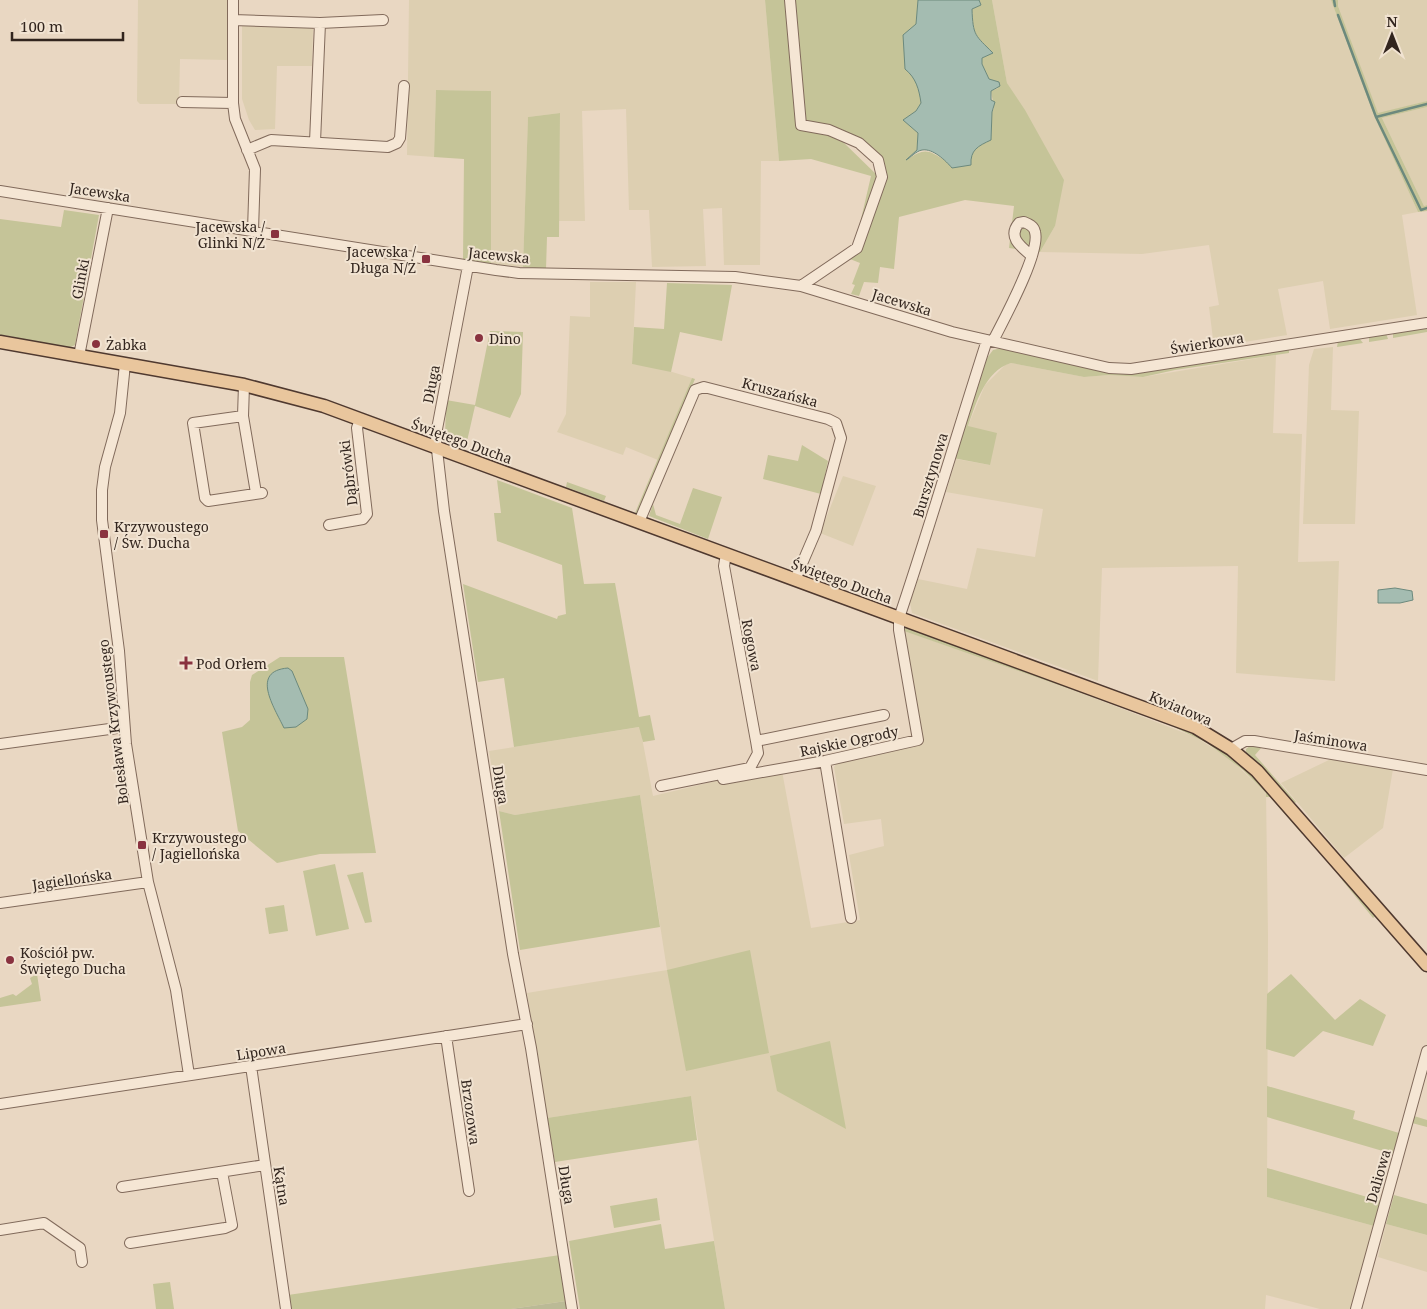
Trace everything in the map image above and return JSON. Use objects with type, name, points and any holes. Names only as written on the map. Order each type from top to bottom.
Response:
[{"type":"main road","name":"Świętego Ducha","points":[[0,342],[244,385],[287,395],[360,419],[899,618]]},
{"type":"main road","name":"Kwiatowa","points":[[899,618],[1181,722],[1232,749],[1257,771],[1427,965]]},
{"type":"street","points":[[233,0],[235,118],[255,169],[253,230]]},
{"type":"street","points":[[790,0],[801,125],[829,130],[859,144],[878,160],[882,177],[857,248],[801,286]]},
{"type":"street","points":[[233,20],[320,23],[383,20]]},
{"type":"street","points":[[315,142],[320,23]]},
{"type":"street","points":[[247,150],[271,140],[388,147],[396,143],[400,138],[404,86]]},
{"type":"street","points":[[182,102],[234,103]]},
{"type":"street","name":"Jacewska","points":[[0,191],[519,273],[735,278],[801,286],[990,341]]},
{"type":"street","name":"Glinki","points":[[79,356],[108,208]]},
{"type":"street","name":"Bursztynowa","points":[[899,618],[923,550],[945,471],[990,341],[1032,256]]},
{"type":"street","name":"Długa","points":[[468,266],[441,400],[437,448],[444,511],[513,954],[527,1024],[572,1309]]},
{"type":"street","name":"Świerkowa","points":[[990,341],[1093,366],[1131,369],[1427,323]]},
{"type":"street","name":"Bolesława Krzywoustego","points":[[125,364],[120,413],[105,467],[101,505],[119,651],[124,727],[148,882],[176,990],[189,1076]]},
{"type":"street","points":[[244,385],[244,416],[259,493],[208,501],[205,498],[194,423],[244,416]]},
{"type":"street","name":"Kruszańska","points":[[639,522],[696,390],[704,387],[828,419],[836,423],[841,438],[816,531],[795,580]]},
{"type":"street","name":"Dąbrówki","points":[[329,525],[363,519],[367,514],[357,428],[360,419]]},
{"type":"street","name":"Rogowa","points":[[661,786],[750,768],[758,753],[724,566],[726,554]]},
{"type":"street","name":"Rajskie Ogrody","points":[[723,780],[825,761],[918,740],[898,630],[899,618]]},
{"type":"street","points":[[756,741],[884,715]]},
{"type":"street","points":[[0,744],[124,727]]},
{"type":"street","name":"Jaśminowa","points":[[1232,749],[1242,742],[1254,742],[1427,770]]},
{"type":"street","points":[[825,761],[851,918]]},
{"type":"street","name":"Jagiellońska","points":[[0,903],[148,882]]},
{"type":"street","name":"Lipowa","points":[[0,1104],[527,1024]]},
{"type":"street","name":"Brzozowa","points":[[446,1036],[469,1191]]},
{"type":"street","name":"Daliowa","points":[[1356,1309],[1427,1051]]},
{"type":"street","name":"Kątna","points":[[251,1066],[286,1309]]},
{"type":"street","points":[[122,1187],[265,1165]]},
{"type":"street","points":[[130,1242],[225,1228],[232,1225],[222,1172]]},
{"type":"street","points":[[0,1230],[44,1222],[80,1248],[82,1262]]},
{"type":"shaded area","points":[[138,0],[228,0],[228,60],[180,59],[179,104],[140,104],[137,101]]},
{"type":"shaded area","points":[[409,0],[765,0],[779,161],[761,161],[760,265],[724,265],[722,208],[703,209],[706,266],[652,267],[649,210],[629,210],[626,109],[582,111],[585,221],[559,221],[560,113],[528,117],[523,267],[491,264],[491,91],[436,90],[434,157],[407,155]]},
{"type":"shaded area","points":[[918,0],[979,0],[981,5],[972,9],[974,30],[993,53],[982,58],[982,64],[989,79],[999,82],[1000,86],[991,91],[991,100],[995,102],[992,112],[991,140],[982,144],[973,152],[971,165],[952,168],[939,156],[926,150],[918,152],[906,160],[917,150],[918,133],[903,120],[916,111],[921,103],[916,84],[912,76],[905,69],[903,35],[916,24]]},
{"type":"shaded area","points":[[992,0],[1331,0],[1375,118],[1418,212],[1402,215],[1417,315],[1330,329],[1323,281],[1278,289],[1287,335],[1214,347],[1209,307],[1219,305],[1209,245],[1142,254],[1040,252],[1055,226],[1015,97],[1007,83]]},
{"type":"shaded area","points":[[1338,0],[1427,0],[1427,101],[1378,114],[1338,6]]},
{"type":"shaded area","points":[[242,23],[313,28],[312,66],[277,66],[275,129],[255,130],[249,120],[242,99]]},
{"type":"shaded area","points":[[1427,107],[1427,205],[1424,206],[1382,118]]},
{"type":"shaded area","points":[[590,282],[636,282],[632,364],[659,368],[692,378],[658,460],[626,447],[623,455],[557,432],[566,414],[570,316],[590,317]]},
{"type":"shaded area","points":[[1333,347],[1331,410],[1359,411],[1355,524],[1303,524],[1309,365],[1314,349]]},
{"type":"shaded area","points":[[1276,355],[1273,433],[1302,434],[1298,562],[1339,561],[1335,681],[1236,673],[1238,566],[1102,568],[1098,681],[912,613],[910,603],[918,579],[967,589],[977,548],[1035,557],[1043,509],[946,492],[956,459],[990,465],[968,426],[985,385],[1005,365],[1011,363],[1084,377],[1109,375],[1143,377]]},
{"type":"shaded area","points":[[843,476],[876,486],[853,546],[820,533]]},
{"type":"shaded area","points":[[1395,588],[1412,591],[1413,600],[1400,603],[1378,603],[1378,590]]},
{"type":"shaded area","points":[[901,630],[1045,679],[1195,737],[1228,757],[1266,793],[1268,936],[1267,1197],[1374,1226],[1351,1309],[1320,1309],[1266,1295],[1265,1309],[725,1309],[691,1096],[547,1118],[527,993],[667,970],[640,795],[515,815],[499,811],[489,751],[640,727],[653,796],[720,780],[782,771],[811,928],[860,920],[849,855],[884,846],[881,819],[844,824],[834,767],[840,759],[921,742]]},
{"type":"shaded area","points":[[288,668],[292,671],[308,709],[307,719],[296,727],[284,728],[271,701],[267,683],[270,676],[277,671]]},
{"type":"shaded area","points":[[1331,759],[1393,769],[1383,828],[1344,858],[1281,783]]},
{"type":"shaded area","points":[[1386,1224],[1427,1235],[1427,1272],[1378,1257]]},
{"type":"green space","points":[[765,0],[918,0],[912,74],[919,89],[921,103],[916,111],[904,120],[918,133],[917,150],[906,160],[918,153],[930,152],[946,161],[970,155],[977,146],[991,139],[992,112],[994,108],[991,91],[998,88],[999,82],[989,79],[982,64],[982,58],[992,53],[974,30],[972,9],[981,5],[979,0],[992,0],[1007,83],[1025,110],[1064,180],[1055,226],[1040,252],[1028,256],[1023,250],[1009,248],[1014,206],[965,200],[899,217],[894,269],[880,267],[878,283],[864,282],[859,296],[851,294],[855,285],[852,284],[860,263],[850,259],[859,249],[883,177],[873,151],[841,140],[880,178],[855,245],[871,176],[811,159],[779,161]]},
{"type":"green space","points":[[1331,0],[1338,0],[1338,6],[1378,113],[1427,101],[1427,107],[1382,118],[1424,206],[1427,205],[1427,211],[1418,212],[1375,118]]},
{"type":"green space","points":[[436,90],[491,91],[491,264],[463,260],[464,159],[434,157]]},
{"type":"green space","points":[[560,113],[559,237],[547,237],[546,269],[523,267],[528,117]]},
{"type":"green space","points":[[64,210],[99,215],[75,345],[59,348],[0,335],[0,219],[61,227]]},
{"type":"green space","points":[[667,283],[732,285],[722,341],[680,332],[671,372],[632,364],[634,327],[664,329]]},
{"type":"green space","points":[[1427,326],[1427,332],[1393,338],[1393,332]]},
{"type":"green space","points":[[490,331],[523,332],[521,394],[510,418],[475,406],[465,450],[449,444],[445,439],[446,400],[475,405]]},
{"type":"green space","points":[[1386,333],[1388,339],[1369,342],[1369,336]]},
{"type":"green space","points":[[1359,338],[1363,343],[1337,347],[1338,341]]},
{"type":"green space","points":[[1001,348],[1092,369],[1289,348],[1289,353],[1175,370],[1143,377],[1109,375],[1084,377],[1011,363],[1002,367],[988,380],[978,398],[968,426],[997,433],[990,465],[953,458],[984,362],[993,350]]},
{"type":"green space","points":[[692,378],[695,379],[638,515],[635,513]]},
{"type":"green space","points":[[802,445],[828,461],[821,494],[763,479],[768,455],[798,461]]},
{"type":"green space","points":[[497,480],[572,508],[584,584],[615,583],[639,717],[650,715],[655,740],[643,742],[639,727],[514,747],[504,678],[478,682],[463,584],[557,619],[558,616],[566,614],[562,565],[497,541],[494,513],[501,513]]},
{"type":"green space","points":[[567,482],[606,496],[604,501],[566,487]]},
{"type":"green space","points":[[693,488],[722,497],[708,539],[649,516],[653,504],[656,515],[680,524]]},
{"type":"green space","points":[[902,626],[907,626],[1093,693],[1096,698],[901,630]]},
{"type":"green space","points":[[280,657],[344,657],[376,853],[320,854],[277,863],[238,831],[222,732],[242,727],[250,720],[250,682],[252,675]]},
{"type":"green space","points":[[1109,698],[1196,733],[1245,766],[1303,830],[1302,834],[1270,797],[1266,797],[1266,793],[1243,770],[1207,743],[1172,726],[1104,701]]},
{"type":"green space","points":[[1251,745],[1323,756],[1323,758],[1262,747],[1255,755],[1295,803],[1246,752],[1246,749]]},
{"type":"green space","points":[[640,795],[660,927],[520,950],[499,811],[515,815]]},
{"type":"green space","points":[[335,864],[349,929],[316,936],[303,871]]},
{"type":"green space","points":[[363,872],[372,922],[365,923],[347,875]]},
{"type":"green space","points":[[1345,878],[1377,915],[1373,918],[1342,880]]},
{"type":"green space","points":[[284,905],[288,931],[269,934],[265,908]]},
{"type":"green space","points":[[750,950],[769,1053],[686,1071],[667,970]]},
{"type":"green space","points":[[37,974],[41,1001],[0,1007],[0,998],[13,994],[16,996],[32,984],[30,978]]},
{"type":"green space","points":[[1291,974],[1335,1020],[1360,999],[1386,1015],[1373,1046],[1323,1031],[1294,1057],[1266,1049],[1267,994]]},
{"type":"green space","points":[[830,1041],[846,1129],[777,1091],[770,1056]]},
{"type":"green space","points":[[1267,1086],[1355,1111],[1353,1119],[1399,1133],[1393,1154],[1267,1117]]},
{"type":"green space","points":[[691,1096],[697,1140],[555,1162],[547,1118]]},
{"type":"green space","points":[[1414,1116],[1427,1120],[1427,1127],[1412,1123]]},
{"type":"green space","points":[[1267,1168],[1381,1201],[1374,1226],[1267,1197]]},
{"type":"green space","points":[[1394,1195],[1427,1204],[1427,1235],[1386,1224]]},
{"type":"green space","points":[[657,1198],[660,1220],[614,1228],[610,1206]]},
{"type":"green space","points":[[661,1224],[665,1249],[714,1241],[725,1309],[580,1309],[569,1241]]},
{"type":"green space","points":[[560,1255],[566,1301],[511,1309],[290,1309],[288,1295]]},
{"type":"green space","points":[[170,1282],[174,1309],[156,1309],[153,1284]]},
{"type":"green space","points":[[566,1301],[567,1309],[511,1309]]},
{"type":"waterway","points":[[1334,0],[1335,6]]},
{"type":"waterway","points":[[1338,15],[1376,117],[1421,210],[1427,208]]},
{"type":"waterway","points":[[1376,117],[1427,104]]},
{"type":"place","name":"Jacewska / Glinki N/Ż","points":[[275,234]]},
{"type":"place","name":"Jacewska / Długa N/Ż","points":[[426,259]]},
{"type":"place","name":"Dino","points":[[479,338]]},
{"type":"place","name":"Żabka","points":[[96,344]]},
{"type":"place","name":"Krzywoustego / Św. Ducha","points":[[104,534]]},
{"type":"place","name":"Pod Orłem","points":[[186,663]]},
{"type":"place","name":"Krzywoustego / Jagiellońska","points":[[142,845]]},
{"type":"place","name":"Kościół pw. Świętego Ducha","points":[[10,960]]}]
